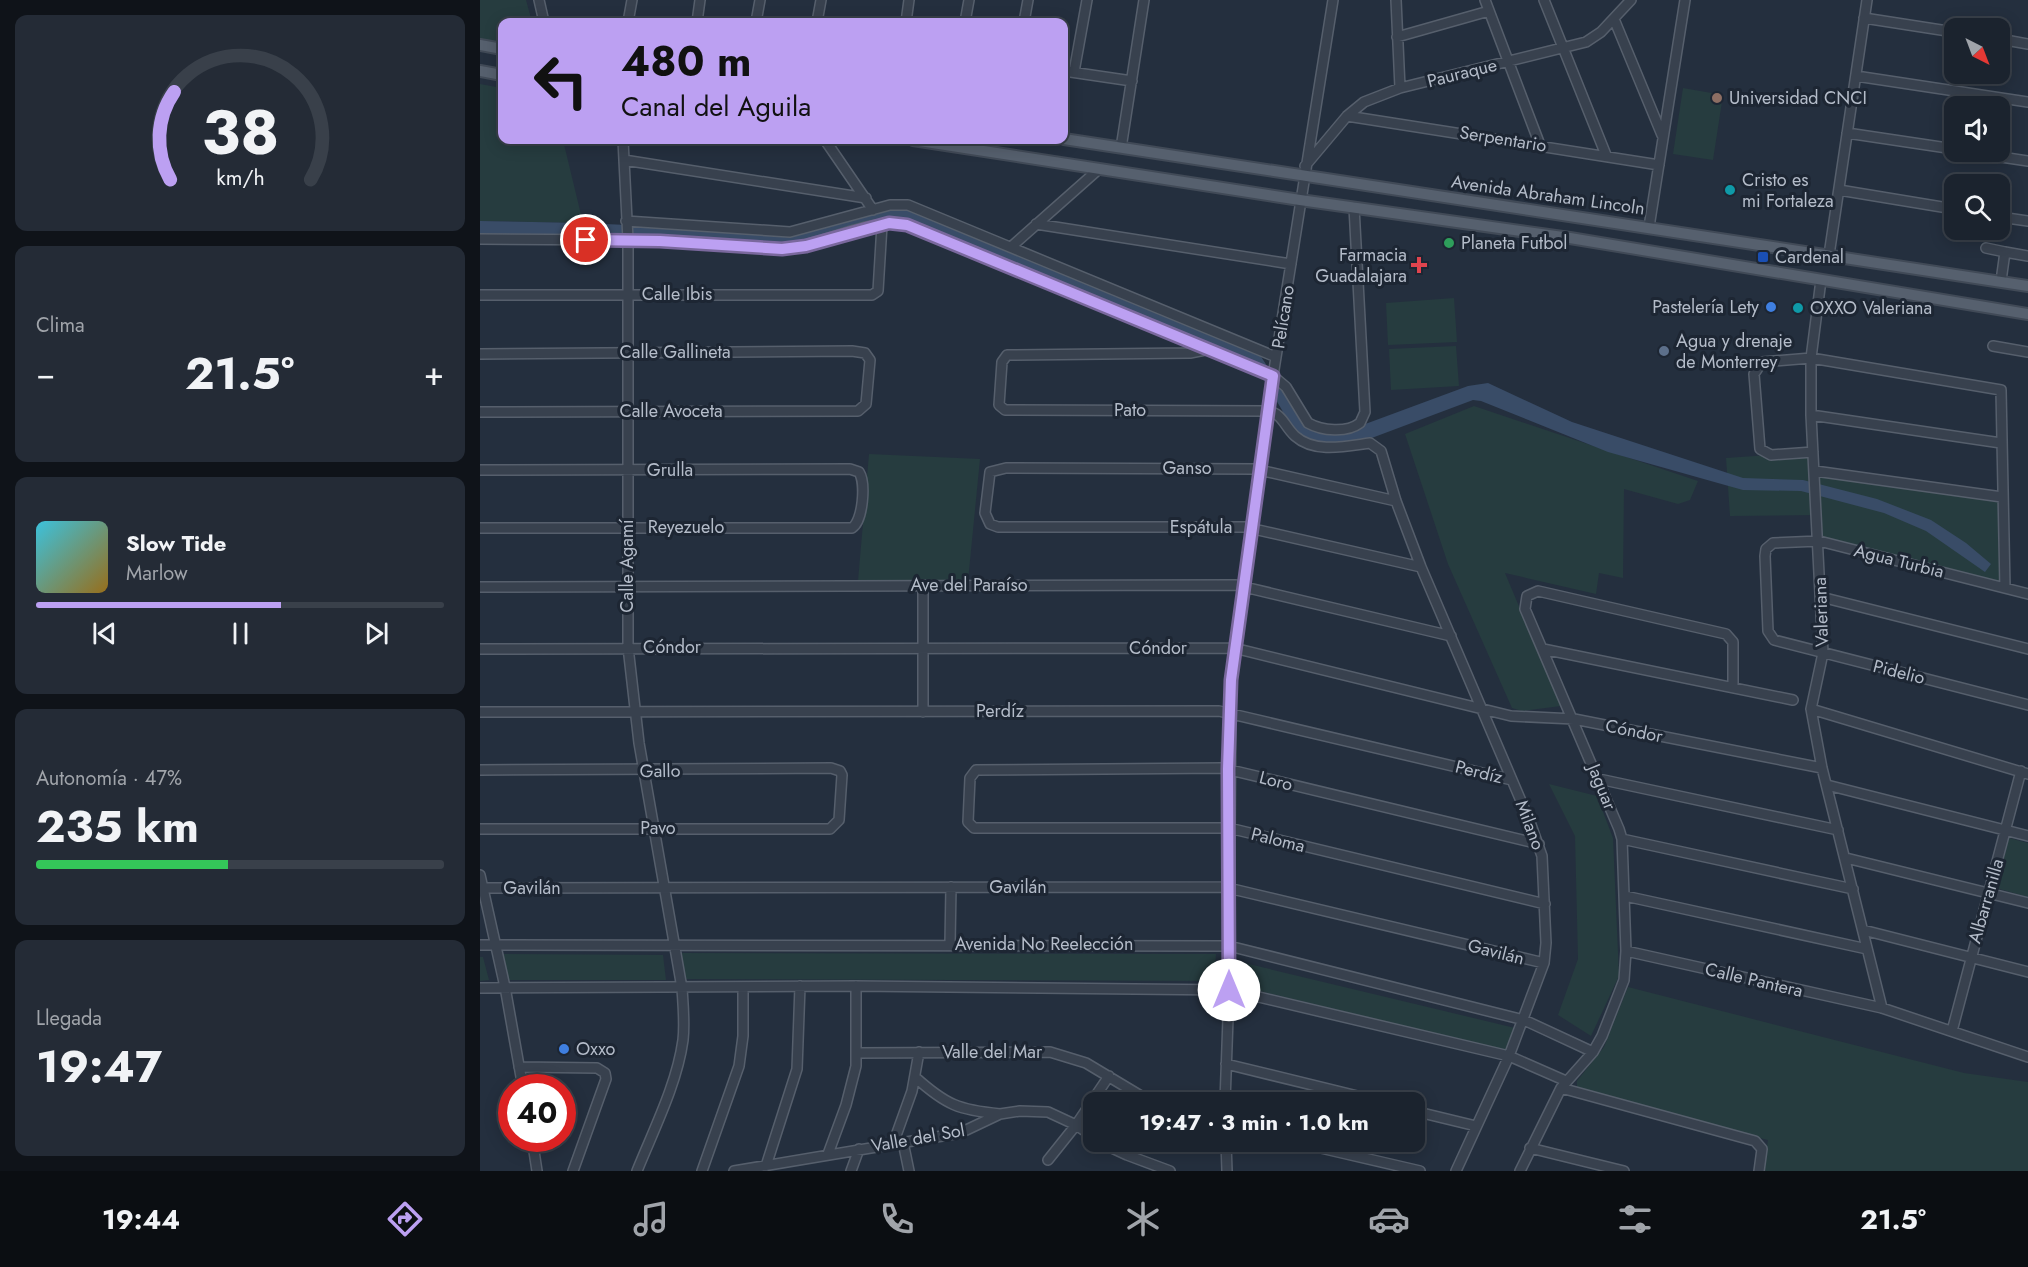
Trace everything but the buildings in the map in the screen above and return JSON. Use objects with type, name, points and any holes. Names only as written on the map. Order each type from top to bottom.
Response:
[{"type":"main road","points":[[480,45],[498,48]]},
{"type":"main road","points":[[480,71],[498,74]]},
{"type":"main road","name":"Avenida Abraham Lincoln","points":[[1068,140],[1304,171],[2028,286]]},
{"type":"main road","points":[[939,144],[1300,201],[1570,238],[2028,314]]},
{"type":"street","points":[[539,0],[543,18]]},
{"type":"street","points":[[629,18],[632,0]]},
{"type":"street","points":[[698,18],[700,0]]},
{"type":"street","points":[[757,18],[760,0]]},
{"type":"street","points":[[818,18],[821,0]]},
{"type":"street","points":[[907,18],[909,0]]},
{"type":"street","points":[[967,18],[969,0]]},
{"type":"street","points":[[1025,18],[1028,0]]},
{"type":"street","points":[[1074,72],[1087,0]]},
{"type":"street","points":[[1121,148],[1144,0]]},
{"type":"street","name":"Pelícano","points":[[1225,1092],[1229,990],[1229,712],[1234,648],[1304,171],[1333,0]]},
{"type":"street","points":[[1396,0],[1400,88]]},
{"type":"street","points":[[1485,0],[1540,145]]},
{"type":"street","points":[[1544,0],[1606,155]]},
{"type":"street","name":"Pauraque","points":[[1304,171],[1347,116],[1364,102],[1400,88],[1592,39],[1631,0]]},
{"type":"street","points":[[1649,227],[1685,0]]},
{"type":"street","points":[[1828,255],[1867,0]]},
{"type":"street","points":[[1397,37],[1489,11]]},
{"type":"street","points":[[1864,18],[1944,30]]},
{"type":"street","points":[[1614,19],[1663,137]]},
{"type":"street","points":[[2010,41],[2028,44]]},
{"type":"street","points":[[1068,71],[1132,81]]},
{"type":"street","points":[[1856,76],[2028,102]]},
{"type":"street","name":"Serpentario","points":[[1347,116],[1659,165]]},
{"type":"street","points":[[1847,133],[1944,148]]},
{"type":"street","name":"Calle Agamí","points":[[623,144],[628,237],[628,647],[644,771],[682,988],[684,1021],[681,1052],[637,1171]]},
{"type":"street","points":[[828,144],[873,210]]},
{"type":"street","points":[[2010,158],[2028,161]]},
{"type":"street","points":[[624,160],[866,198]]},
{"type":"street","points":[[1011,247],[1099,169]]},
{"type":"street","points":[[1839,190],[1944,207]]},
{"type":"street","points":[[627,223],[790,232],[892,205],[908,205],[1276,357]]},
{"type":"street","points":[[480,239],[628,237],[795,248],[882,225],[898,223],[917,228],[1273,376],[1286,387],[1304,419],[1312,426],[1346,429],[1360,423],[1365,412],[1354,207]]},
{"type":"street","points":[[2010,218],[2028,221]]},
{"type":"street","points":[[1036,224],[1291,264]]},
{"type":"street","name":"Calle Ibis","points":[[480,295],[874,294],[878,291],[882,225]]},
{"type":"street","points":[[1986,249],[2028,256]]},
{"type":"street","points":[[2001,281],[2005,252]]},
{"type":"street","name":"Valeriana","points":[[1821,280],[1811,358],[1811,415],[1823,653],[1811,709],[1822,768],[1882,1008]]},
{"type":"street","points":[[1993,346],[2028,352]]},
{"type":"street","name":"Pato","points":[[1210,349],[1190,352],[1007,355],[1002,362],[998,401],[1001,408],[1005,410],[1268,411]]},
{"type":"street","name":"Calle Gallineta","points":[[480,354],[852,351],[869,356],[866,404],[862,410]]},
{"type":"street","points":[[1813,452],[1771,455],[1760,449],[1754,374],[1758,365],[1767,361],[1811,358],[2001,390],[2005,588]]},
{"type":"street","name":"Calle Avoceta","points":[[480,412],[862,410]]},
{"type":"street","name":"Milano","points":[[1268,411],[1279,414],[1292,432],[1303,441],[1342,448],[1370,443],[1381,451],[1396,501],[1421,567],[1539,844],[1545,904],[1544,963],[1509,1056],[1456,1171]]},
{"type":"street","points":[[1811,415],[2001,443]]},
{"type":"street","name":"Ganso","points":[[985,513],[986,486],[990,472],[1006,468],[1261,470],[1396,501]]},
{"type":"street","name":"Grulla","points":[[480,471],[850,469],[859,472],[863,483],[859,519],[856,526]]},
{"type":"street","points":[[1815,471],[2002,497]]},
{"type":"street","name":"Espátula","points":[[985,513],[990,524],[998,527],[1252,528],[1421,567]]},
{"type":"street","name":"Reyezuelo","points":[[480,528],[856,526]]},
{"type":"street","name":"Agua Turbia","points":[[1772,638],[1768,631],[1765,556],[1769,545],[1819,541],[2028,594]]},
{"type":"street","name":"Ave del Paraíso","points":[[480,587],[627,585],[1243,586],[1451,636]]},
{"type":"street","points":[[923,585],[923,712]]},
{"type":"street","name":"Jaguar","points":[[1520,1171],[1564,1084],[1593,1052],[1618,1000],[1624,980],[1626,951],[1622,839],[1574,719],[1525,609],[1527,596],[1538,591],[1730,636],[1733,642],[1733,687]]},
{"type":"street","points":[[1821,597],[2028,649]]},
{"type":"street","name":"Pidelio","points":[[1772,638],[2028,705]]},
{"type":"street","name":"Cóndor","points":[[480,649],[628,647],[1234,648],[1527,718],[1574,719],[1822,768]]},
{"type":"street","points":[[1543,649],[1793,700]]},
{"type":"street","points":[[1811,709],[2025,772]]},
{"type":"street","name":"Perdíz","points":[[480,712],[1229,712],[1512,780]]},
{"type":"street","name":"Gallo","points":[[480,770],[644,771],[831,768],[840,771],[842,781],[836,826]]},
{"type":"street","name":"Loro","points":[[970,826],[971,773],[976,770],[1228,769],[1539,844]]},
{"type":"street","name":"Albarranilla","points":[[1952,1030],[2006,830],[2025,772]]},
{"type":"street","points":[[1599,779],[1838,830]]},
{"type":"street","points":[[1827,785],[2028,836]]},
{"type":"street","name":"Pavo","points":[[480,829],[830,829],[836,826]]},
{"type":"street","name":"Paloma","points":[[970,826],[974,828],[1230,828],[1545,904]]},
{"type":"street","points":[[1622,839],[1853,889]]},
{"type":"street","points":[[1846,858],[2028,903]]},
{"type":"street","points":[[480,875],[505,987],[520,1074]]},
{"type":"street","points":[[950,944],[951,887]]},
{"type":"street","name":"Gavilán","points":[[483,888],[1230,888],[1544,963]]},
{"type":"street","points":[[1625,896],[1867,949]]},
{"type":"street","points":[[1863,930],[2028,972]]},
{"type":"street","name":"Avenida No Reelección","points":[[480,945],[1229,946],[1524,1020],[1593,1052]]},
{"type":"street","name":"Calle Pantera","points":[[1626,951],[1882,1008],[2028,1057]]},
{"type":"street","points":[[766,1167],[797,1069],[800,986]]},
{"type":"street","points":[[480,988],[856,986],[1229,990],[1509,1056],[1564,1084],[1755,1141],[1761,1145],[1763,1152],[1759,1171]]},
{"type":"street","points":[[828,1154],[849,1096],[857,1053],[856,986]]},
{"type":"street","points":[[702,1171],[739,1066],[743,1036],[743,987]]},
{"type":"street","points":[[893,1144],[915,1077],[919,1052]]},
{"type":"street","name":"Valle del Mar","points":[[857,1053],[1050,1052],[1078,1059],[1135,1092]]},
{"type":"street","points":[[1226,1064],[1341,1092]]},
{"type":"street","points":[[519,1067],[597,1068],[605,1073],[606,1079],[573,1171]]},
{"type":"street","points":[[1048,1160],[1076,1125],[1109,1076]]},
{"type":"street","points":[[915,1077],[945,1103],[968,1111],[1000,1114]]},
{"type":"street","points":[[968,1111],[970,1130]]},
{"type":"street","name":"Valle del Sol","points":[[734,1171],[970,1130],[1000,1114],[1048,1112],[1083,1130]]},
{"type":"street","points":[[1425,1114],[1476,1126]]},
{"type":"street","points":[[903,1142],[909,1171]]},
{"type":"street","points":[[1530,1148],[1624,1171]]},
{"type":"street","points":[[851,1171],[859,1149]]},
{"type":"street","points":[[534,1152],[537,1171]]},
{"type":"street","points":[[1121,1152],[1170,1171]]},
{"type":"street","points":[[1226,1152],[1227,1171]]},
{"type":"street","points":[[1338,1152],[1420,1171]]},
{"type":"green space","points":[[480,0],[526,0],[531,18],[498,18],[498,42],[480,39]]},
{"type":"green space","points":[[480,84],[498,87],[498,144],[564,144],[583,223],[480,221]]},
{"type":"green space","points":[[1683,88],[1723,95],[1713,160],[1673,154]]},
{"type":"green space","points":[[1454,298],[1457,342],[1388,345],[1386,303]]},
{"type":"green space","points":[[1456,346],[1459,386],[1391,390],[1389,349]]},
{"type":"green space","points":[[1474,406],[1698,481],[1690,500],[1678,504],[1624,489],[1623,578],[1599,573],[1596,594],[1505,573],[1561,706],[1522,711],[1512,708],[1448,564],[1405,434]]},
{"type":"green space","points":[[1813,452],[1814,471],[2002,497],[2005,588],[1819,541],[1817,515],[1730,516],[1726,458]]},
{"type":"green space","points":[[869,454],[980,459],[968,581],[858,581]]},
{"type":"green space","points":[[1549,784],[1597,796],[1613,838],[1619,976],[1591,1036],[1558,1015],[1578,959],[1575,836]]},
{"type":"green space","points":[[2009,838],[2028,843],[2028,897],[1996,888]]},
{"type":"green space","points":[[679,953],[1216,954],[1214,981],[682,979]]},
{"type":"green space","points":[[503,954],[663,955],[666,980],[506,980]]},
{"type":"green space","points":[[480,957],[483,957],[489,980],[480,981]]},
{"type":"green space","points":[[1232,960],[1515,1028],[1507,1051],[1231,984]]},
{"type":"green space","points":[[1628,987],[1964,1073],[2028,1082],[2028,1171],[1763,1171],[1768,1140],[1577,1092],[1577,1081],[1604,1047]]},
{"type":"water","points":[[900,204],[1260,355],[1305,425],[1341,433],[1468,386],[1488,383],[1572,422],[1743,478],[1803,480],[1877,499],[1931,520],[1966,543],[1991,564],[1985,572],[1926,531],[1884,513],[1801,491],[1743,490],[1725,485],[1608,452],[1481,401],[1473,400],[1345,448],[1303,441],[1292,432],[1282,410],[1255,365],[898,223],[806,246],[480,239],[480,221],[781,232]]},
{"type":"place","name":"Universidad CNCI","points":[[1717,98]]},
{"type":"place","name":"Cristo es mi Fortaleza","points":[[1730,190]]},
{"type":"place","name":"Planeta Futbol","points":[[1449,243]]},
{"type":"place","name":"Cardenal","points":[[1763,257]]},
{"type":"place","name":"Farmacia Guadalajara","points":[[1419,265]]},
{"type":"place","name":"Pastelería Lety","points":[[1771,307]]},
{"type":"place","name":"OXXO Valeriana","points":[[1798,308]]},
{"type":"place","name":"Agua y drenaje de Monterrey","points":[[1664,351]]},
{"type":"place","name":"Oxxo","points":[[564,1049]]},
{"type":"route","points":[[586,240],[660,241],[782,249],[806,246],[889,223],[898,223],[917,228],[1273,376],[1231,680],[1228,769],[1229,990]]}]
